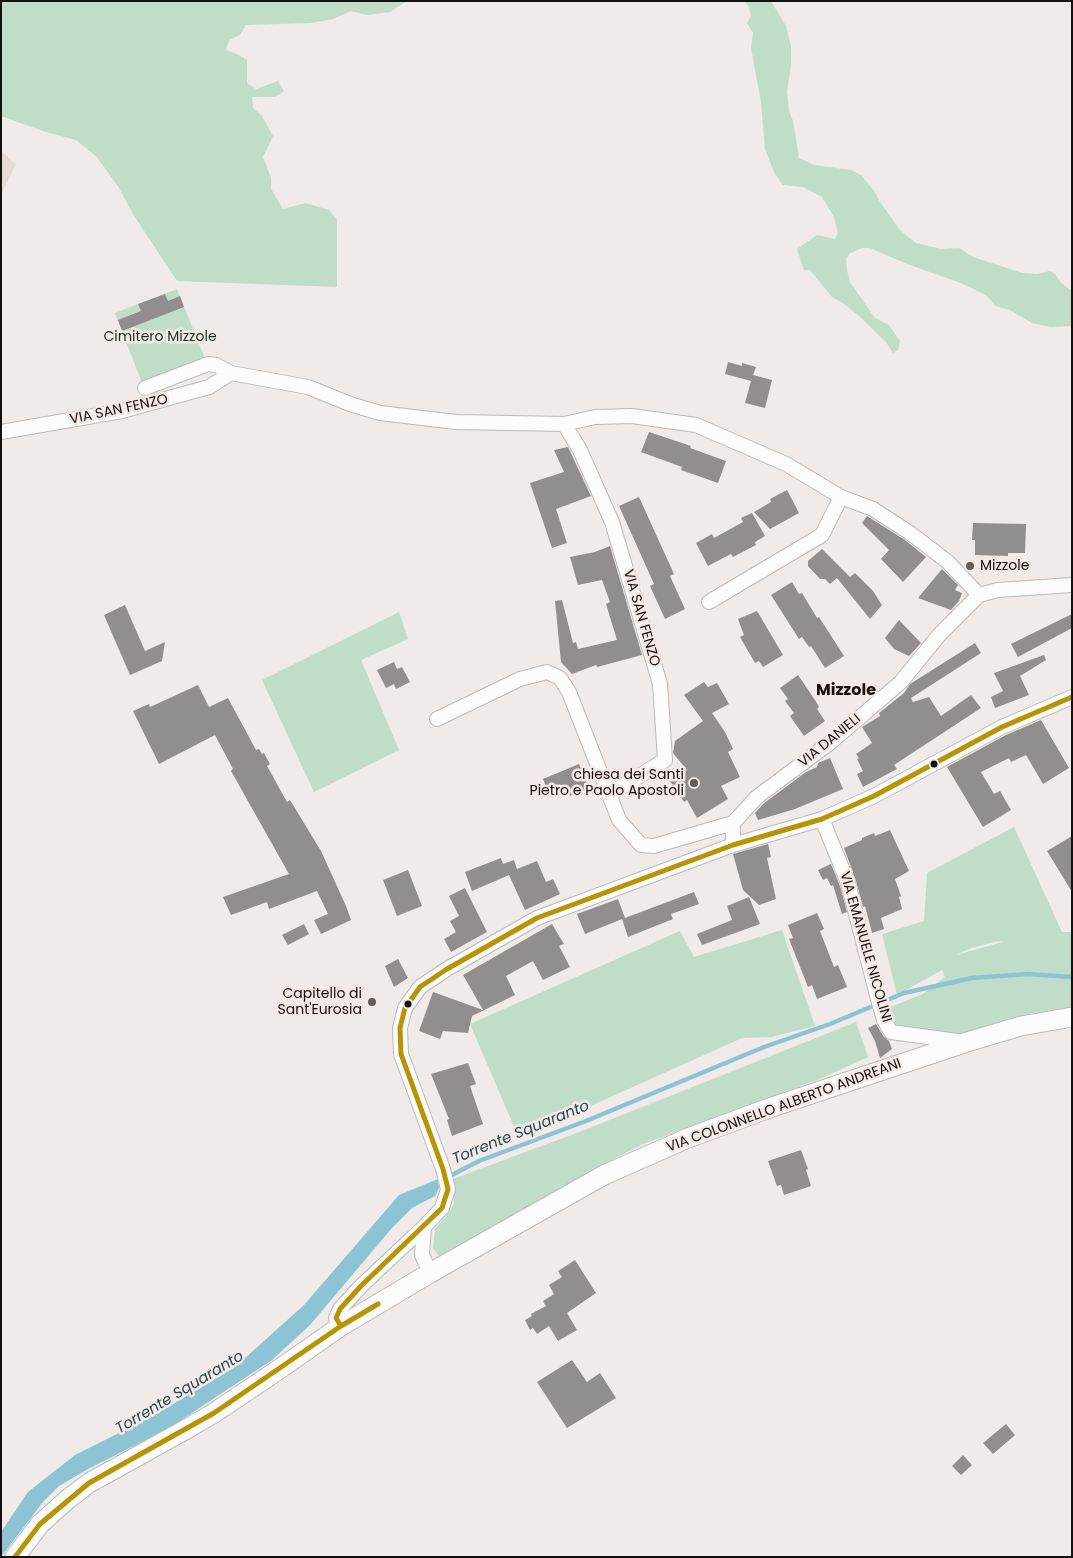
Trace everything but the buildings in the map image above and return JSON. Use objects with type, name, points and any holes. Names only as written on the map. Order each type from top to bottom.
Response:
[{"type":"street","name":"VIA SAN FENZO","points":[[145,388],[208,364],[216,365],[231,373],[308,387],[350,404],[380,413],[456,422],[564,424],[595,417],[632,416],[696,425],[786,464],[841,497]]},
{"type":"street","name":"VIA SAN FENZO","points":[[1,432],[122,411],[209,387],[231,373]]},
{"type":"street","name":"VIA SAN FENZO","points":[[564,424],[580,450],[612,522],[660,684],[664,760],[610,796]]},
{"type":"street","points":[[709,602],[822,535],[841,497],[873,508],[910,533],[948,562],[979,595],[998,590],[1072,584]]},
{"type":"street","name":"VIA DANIELI","points":[[734,823],[757,797],[831,742],[901,682],[939,636],[979,595]]},
{"type":"street","points":[[437,719],[520,679],[546,672],[560,678],[569,692],[619,820],[641,845],[654,846],[734,823],[733,845]]},
{"type":"street","points":[[341,1326],[336,1318],[340,1309],[360,1286],[442,1208],[448,1189],[443,1169],[401,1054],[400,1028],[405,1008],[420,987],[447,969],[537,918],[733,845],[822,819],[874,796],[1002,727],[1072,697]]},
{"type":"street","name":"VIA EMANUELE NICOLINI","points":[[822,819],[848,883],[884,1020],[891,1032],[967,1042]]},
{"type":"street","name":"VIA COLONNELLO ALBERTO ANDREANI","points":[[15,1557],[40,1524],[89,1483],[214,1413],[341,1326],[430,1273],[604,1175],[688,1138],[772,1107],[967,1042],[1021,1026],[1072,1017]]},
{"type":"street","points":[[424,1227],[422,1255],[430,1273]]},
{"type":"shaded area","points":[[1,151],[16,164],[1,195]]},
{"type":"green space","points":[[1,1],[407,1],[390,12],[367,15],[351,11],[333,19],[311,23],[246,25],[240,35],[229,40],[226,50],[247,60],[247,83],[256,89],[278,81],[284,91],[275,97],[252,97],[253,108],[262,116],[273,136],[263,157],[271,178],[271,189],[283,209],[305,203],[329,210],[337,220],[337,287],[177,281],[133,214],[119,188],[97,157],[76,140],[1,116]]},
{"type":"green space","points":[[744,1],[771,1],[786,26],[791,46],[791,65],[787,91],[789,111],[793,121],[799,158],[814,165],[851,170],[861,175],[875,192],[900,230],[916,243],[941,249],[959,248],[973,257],[1022,273],[1037,274],[1050,271],[1055,274],[1061,283],[1072,291],[1072,326],[1051,327],[1032,323],[1010,310],[996,306],[986,295],[961,283],[907,264],[870,248],[862,248],[850,253],[846,259],[850,282],[875,318],[889,325],[900,341],[898,350],[893,353],[886,342],[858,315],[832,297],[810,270],[804,270],[797,249],[817,235],[835,239],[838,233],[834,217],[822,197],[803,187],[783,185],[774,172],[765,149],[761,102],[751,48],[753,33],[747,23],[751,16],[749,7]]},
{"type":"green space","name":"Cimitero Mizzole","points":[[177,289],[206,361],[142,383],[115,313]]},
{"type":"green space","points":[[399,612],[408,639],[361,660],[399,750],[314,792],[262,680]]},
{"type":"green space","points":[[1014,827],[1062,932],[1072,932],[1072,1007],[1027,1014],[961,1037],[894,1026],[887,1006],[893,1006],[923,994],[945,977],[942,970],[897,995],[882,934],[924,921],[927,873]],"holes":[[[998,941],[1003,942],[956,955],[971,948]]]},
{"type":"green space","points":[[782,930],[815,1026],[771,1037],[742,1038],[519,1138],[470,1024],[680,931],[694,957]]},
{"type":"green space","points":[[856,1022],[868,1057],[822,1078],[643,1144],[439,1256],[433,1248],[435,1229],[454,1204],[453,1179],[582,1131]]},
{"type":"water","points":[[438,1179],[439,1188],[435,1196],[412,1208],[392,1228],[310,1325],[272,1360],[169,1428],[88,1469],[59,1486],[43,1502],[1,1557],[1,1532],[28,1492],[75,1455],[153,1416],[235,1367],[304,1305],[399,1195]]},
{"type":"waterway","name":"Torrente Squaranto","points":[[448,1177],[479,1161],[586,1121],[764,1047],[830,1024],[904,993],[972,978],[1028,974],[1072,977]]},
{"type":"transit line","points":[[341,1326],[336,1318],[340,1309],[361,1286],[442,1208],[448,1189],[443,1169],[401,1054],[400,1028],[405,1008],[420,987],[447,969],[537,918],[733,845],[822,819],[874,796],[1002,727],[1072,697]]},
{"type":"transit line","points":[[15,1557],[40,1524],[89,1483],[214,1413],[341,1326],[378,1304]]},
{"type":"place","name":"Mizzole","points":[[970,566]]},
{"type":"place","name":"chiesa dei Santi Pietro e Paolo Apostoli","points":[[694,783]]},
{"type":"place","name":"Capitello di Sant'Eurosia","points":[[372,1002]]},
{"type":"district","name":"Mizzole","points":[[846,691]]}]
